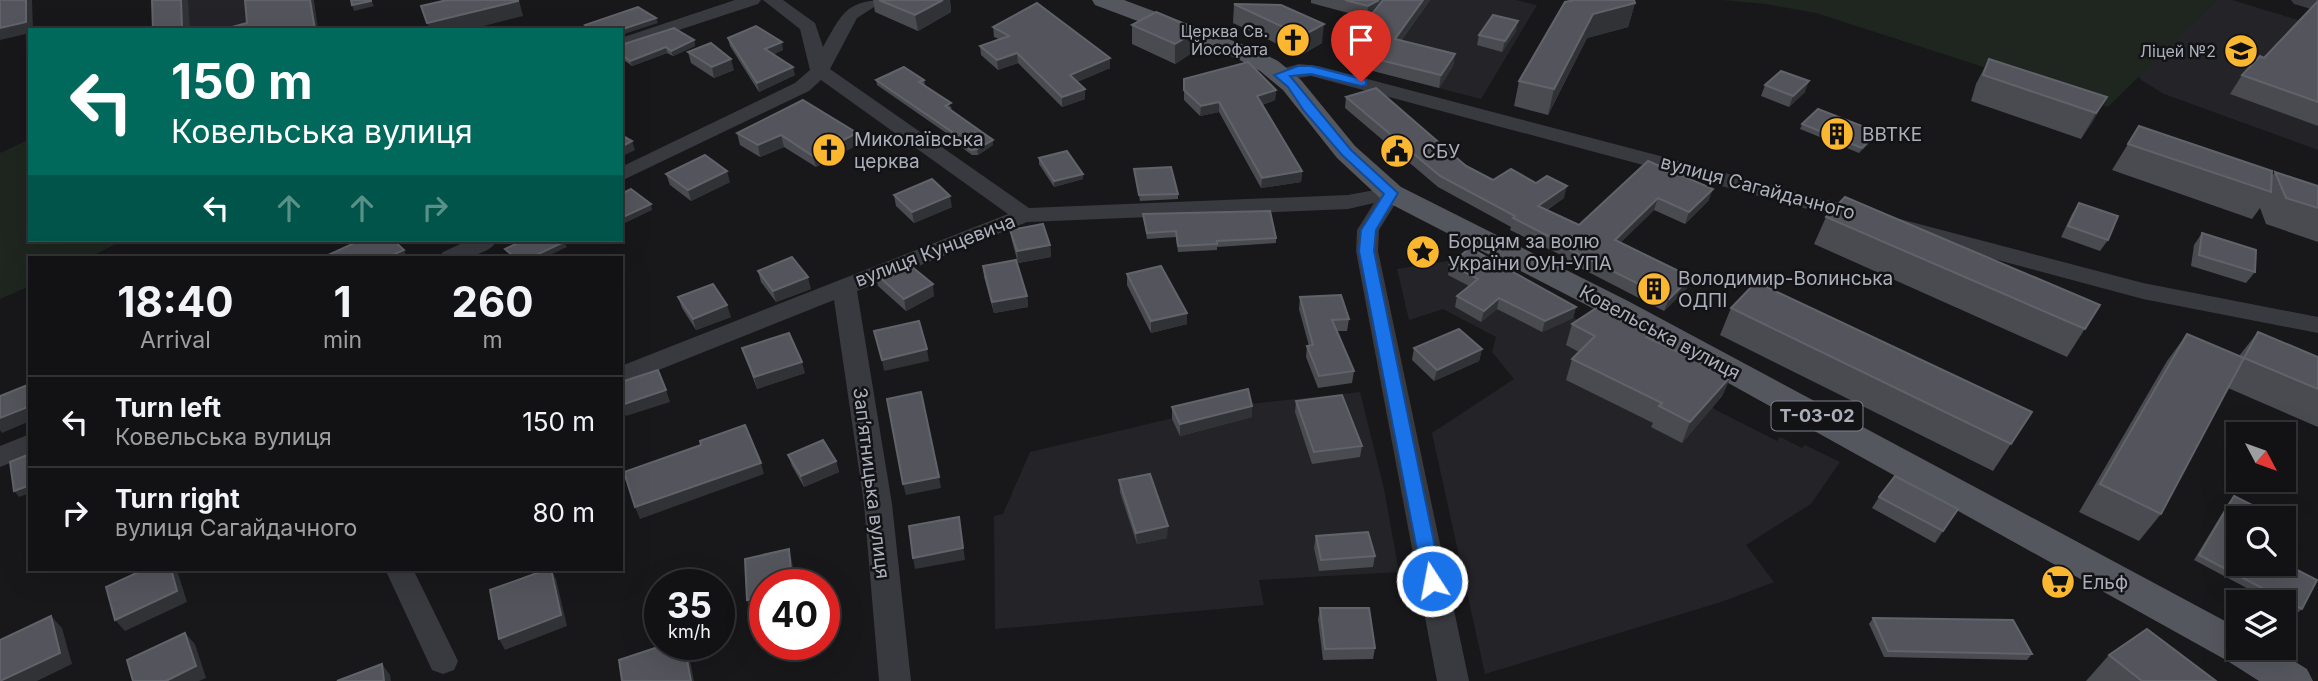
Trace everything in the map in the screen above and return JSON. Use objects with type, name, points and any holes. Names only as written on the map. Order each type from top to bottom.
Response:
[{"type":"main road","name":"Ковельська вулиця","points":[[1103,0],[1244,53],[1280,75],[1292,85],[1346,152],[1391,193],[1617,308],[2226,640]]},
{"type":"main road","name":"Ковельська вулиця","points":[[2260,660],[2293,681]]},
{"type":"street","points":[[623,43],[752,0]]},
{"type":"street","points":[[772,0],[809,27],[820,71],[1024,215]]},
{"type":"street","points":[[809,27],[850,15],[876,0]]},
{"type":"street","points":[[2300,0],[2318,6]]},
{"type":"street","points":[[623,175],[802,87],[820,71],[850,15]]},
{"type":"street","name":"вулиця Сагайдачного","points":[[1280,75],[1311,70],[2143,290],[2318,325]]},
{"type":"street","points":[[1391,193],[1368,230],[1367,251],[1453,681]]},
{"type":"street","name":"вулиця Кунцевича","points":[[623,375],[1024,215],[1348,202],[1391,193]]},
{"type":"street","points":[[453,256],[483,242]]},
{"type":"street","name":"Запʼятницька вулиця","points":[[844,285],[878,504],[895,681]]},
{"type":"street","points":[[0,457],[28,445]]},
{"type":"street","points":[[400,571],[443,660]]},
{"type":"shaded area","points":[[160,0],[287,0],[316,28],[161,28]]},
{"type":"shaded area","points":[[1391,0],[1516,0],[1537,5],[1481,99],[1342,63]]},
{"type":"shaded area","points":[[1722,0],[2216,0],[2108,107],[1816,13]]},
{"type":"shaded area","name":"Ліцей №2","points":[[2216,0],[2232,0],[2318,26],[2318,150],[2164,94],[2141,80],[2138,75]]},
{"type":"shaded area","points":[[28,140],[28,242],[120,242],[92,256],[28,256],[28,287],[0,299],[0,153]]},
{"type":"shaded area","points":[[1467,258],[1538,299],[1722,396],[1713,407],[1716,410],[1777,441],[1780,437],[1802,448],[1805,445],[1840,462],[1811,504],[1746,545],[1774,582],[1721,602],[1485,674],[1432,433],[1514,379],[1492,352],[1496,337],[1443,309],[1409,320],[1397,269]]},
{"type":"shaded area","points":[[1360,392],[1384,489],[1399,572],[1259,580],[1264,605],[995,629],[994,516],[1003,514],[1030,452],[1220,407]]},
{"type":"building","points":[[0,0],[26,0],[26,22],[0,28]]},
{"type":"building","points":[[152,0],[181,0],[182,27],[153,28]]},
{"type":"building","points":[[245,0],[310,0],[315,28],[228,28],[247,23]]},
{"type":"building","points":[[351,0],[371,0],[371,1],[352,5]]},
{"type":"building","points":[[447,0],[518,1],[427,23],[421,6]]},
{"type":"building","points":[[879,0],[943,0],[915,15]]},
{"type":"building","points":[[1345,0],[1379,0],[1368,6]]},
{"type":"building","points":[[1383,0],[1423,0],[1395,39],[1455,54],[1441,75],[1343,51]]},
{"type":"building","points":[[1634,0],[1635,3],[1593,14],[1554,89],[1519,81],[1565,2]]},
{"type":"building","points":[[2318,1],[2318,102],[2242,75],[2260,56],[2264,58]]},
{"type":"building","points":[[1037,3],[1110,58],[1070,75],[1085,89],[1062,97],[1017,53],[997,60],[980,46],[1009,36],[993,27]]},
{"type":"building","points":[[1234,4],[1281,5],[1324,24],[1302,36]]},
{"type":"building","points":[[638,7],[656,18],[623,29],[589,28],[585,25]]},
{"type":"building","points":[[1156,12],[1199,30],[1175,44],[1132,25]]},
{"type":"building","points":[[1493,15],[1518,21],[1505,41],[1479,35]]},
{"type":"building","points":[[756,26],[782,42],[765,49],[793,67],[757,83],[728,38]]},
{"type":"building","points":[[674,28],[694,40],[671,51],[666,47],[630,61],[623,56],[623,44]]},
{"type":"building","points":[[711,43],[731,59],[712,67],[688,52]]},
{"type":"building","points":[[1989,59],[2107,97],[2096,113],[1983,75]]},
{"type":"building","points":[[1248,62],[1276,90],[1257,96],[1302,171],[1262,178],[1219,102],[1201,106],[1184,90],[1184,79]]},
{"type":"building","points":[[904,67],[924,80],[919,82],[951,103],[945,106],[993,140],[971,150],[952,135],[955,134],[876,80]]},
{"type":"building","points":[[1781,71],[1809,81],[1793,96],[1765,85]]},
{"type":"building","points":[[1376,88],[1466,166],[1493,180],[1511,169],[1536,183],[1547,176],[1567,186],[1538,206],[1579,225],[1648,161],[1713,189],[1689,212],[1658,198],[1615,240],[1691,277],[1669,299],[1570,250],[1572,248],[1440,176],[1346,97]]},
{"type":"building","points":[[803,100],[857,133],[813,156],[781,135],[758,145],[737,133]]},
{"type":"building","name":"ВВТКЕ","points":[[1818,109],[1877,132],[1862,148],[1802,124]]},
{"type":"building","points":[[2139,126],[2272,171],[2271,192],[2128,144]]},
{"type":"building","points":[[623,136],[632,141],[623,146]]},
{"type":"building","points":[[1067,151],[1083,174],[1054,181],[1039,158]]},
{"type":"building","points":[[705,155],[727,171],[688,190],[666,174]]},
{"type":"building","points":[[1171,167],[1178,194],[1139,195],[1134,169]]},
{"type":"building","points":[[2275,172],[2318,186],[2318,208],[2286,198]]},
{"type":"building","points":[[932,179],[950,196],[912,212],[894,195]]},
{"type":"building","points":[[631,189],[651,204],[623,217],[623,193]]},
{"type":"building","points":[[1845,197],[2100,305],[2085,329],[1826,217]]},
{"type":"building","points":[[2079,203],[2118,216],[2108,240],[2068,226]]},
{"type":"building","points":[[1270,211],[1276,238],[1178,246],[1176,231],[1147,233],[1143,214]]},
{"type":"building","points":[[1043,224],[1050,245],[1017,251],[1010,230]]},
{"type":"building","points":[[2202,233],[2256,250],[2255,272],[2199,255]]},
{"type":"building","points":[[357,242],[395,242],[404,250],[390,256],[328,255]]},
{"type":"building","points":[[520,242],[564,242],[534,256],[513,256],[505,249]]},
{"type":"building","points":[[1470,248],[1576,307],[1545,321],[1499,298],[1484,311],[1457,296],[1478,279],[1450,264]]},
{"type":"building","points":[[792,257],[808,277],[773,291],[758,271]]},
{"type":"building","points":[[1016,260],[1027,296],[992,302],[983,266]]},
{"type":"building","points":[[906,262],[933,284],[904,299],[876,274]]},
{"type":"building","points":[[1161,266],[1187,313],[1151,321],[1127,274]]},
{"type":"building","points":[[1756,282],[2032,412],[2011,444],[1731,308]]},
{"type":"building","points":[[713,284],[727,305],[693,319],[678,297]]},
{"type":"building","points":[[1341,295],[1349,319],[1332,320],[1354,371],[1319,376],[1307,346],[1313,345],[1300,297]]},
{"type":"building","points":[[1598,307],[1649,333],[1646,337],[1731,376],[1690,422],[1659,406],[1662,403],[1572,359],[1595,336],[1572,324]]},
{"type":"building","points":[[919,321],[927,349],[882,360],[874,331]]},
{"type":"building","points":[[1459,329],[1482,349],[1437,370],[1414,348]]},
{"type":"building","points":[[2258,332],[2318,357],[2318,389],[2244,358]]},
{"type":"building","points":[[789,333],[802,362],[754,377],[742,348]]},
{"type":"building","points":[[2187,334],[2244,358],[2161,514],[2100,484]]},
{"type":"building","points":[[658,370],[666,390],[623,404],[623,381]]},
{"type":"building","points":[[28,385],[28,407],[0,418],[0,396]]},
{"type":"building","points":[[1248,389],[1252,406],[1180,424],[1172,407]]},
{"type":"building","points":[[921,392],[939,477],[903,484],[887,399]]},
{"type":"building","points":[[1342,395],[1362,446],[1314,452],[1296,401]]},
{"type":"building","points":[[745,425],[761,463],[635,507],[624,472],[701,445],[700,441]]},
{"type":"building","points":[[823,440],[836,461],[801,476],[788,455]]},
{"type":"building","points":[[28,455],[28,486],[14,491],[10,462]]},
{"type":"building","points":[[1150,474],[1168,526],[1136,533],[1119,480]]},
{"type":"building","points":[[1895,476],[1958,509],[1943,531],[1879,497]]},
{"type":"building","points":[[2234,496],[2254,506],[2228,506]]},
{"type":"building","points":[[2226,509],[2226,569],[2199,555]]},
{"type":"building","points":[[959,517],[963,548],[913,558],[909,526]]},
{"type":"building","points":[[1368,532],[1375,556],[1321,560],[1316,536]]},
{"type":"building","points":[[789,549],[791,569],[749,569],[747,600],[745,559]]},
{"type":"building","points":[[2296,569],[2317,580],[2302,609],[2296,606],[2296,590],[2266,590],[2239,576],[2296,576]]},
{"type":"building","points":[[141,571],[172,571],[177,591],[115,620],[106,587]]},
{"type":"building","points":[[542,571],[551,571],[561,615],[499,639],[490,590]]},
{"type":"building","points":[[1320,608],[1369,608],[1375,648],[1325,649]]},
{"type":"building","points":[[51,616],[60,653],[0,681],[0,640]]},
{"type":"building","points":[[1873,618],[2013,620],[2032,654],[1888,651]]},
{"type":"building","points":[[2147,629],[2216,681],[2142,681],[2109,655]]},
{"type":"building","points":[[185,633],[196,666],[166,681],[133,681],[127,660]]},
{"type":"building","points":[[644,652],[644,660],[687,660],[691,681],[622,681],[619,660]]},
{"type":"building","points":[[382,664],[384,681],[337,681]]},
{"type":"place","name":"Церква Св. Йософата","points":[[1293,40]]},
{"type":"place","name":"Ліцей №2","points":[[2241,51]]},
{"type":"place","name":"ВВТКЕ","points":[[1837,134]]},
{"type":"place","name":"Миколаївська церква","points":[[829,150]]},
{"type":"place","name":"СБУ","points":[[1397,151]]},
{"type":"place","name":"Борцям за волю України ОУН-УПА","points":[[1423,252]]},
{"type":"place","name":"Володимир-Волинська ОДПІ","points":[[1654,289]]},
{"type":"place","name":"Ельф","points":[[2058,582]]},
{"type":"route","points":[[1361,82],[1311,70],[1280,75],[1292,85],[1346,152],[1391,193],[1368,230],[1367,251],[1432,581]]}]
